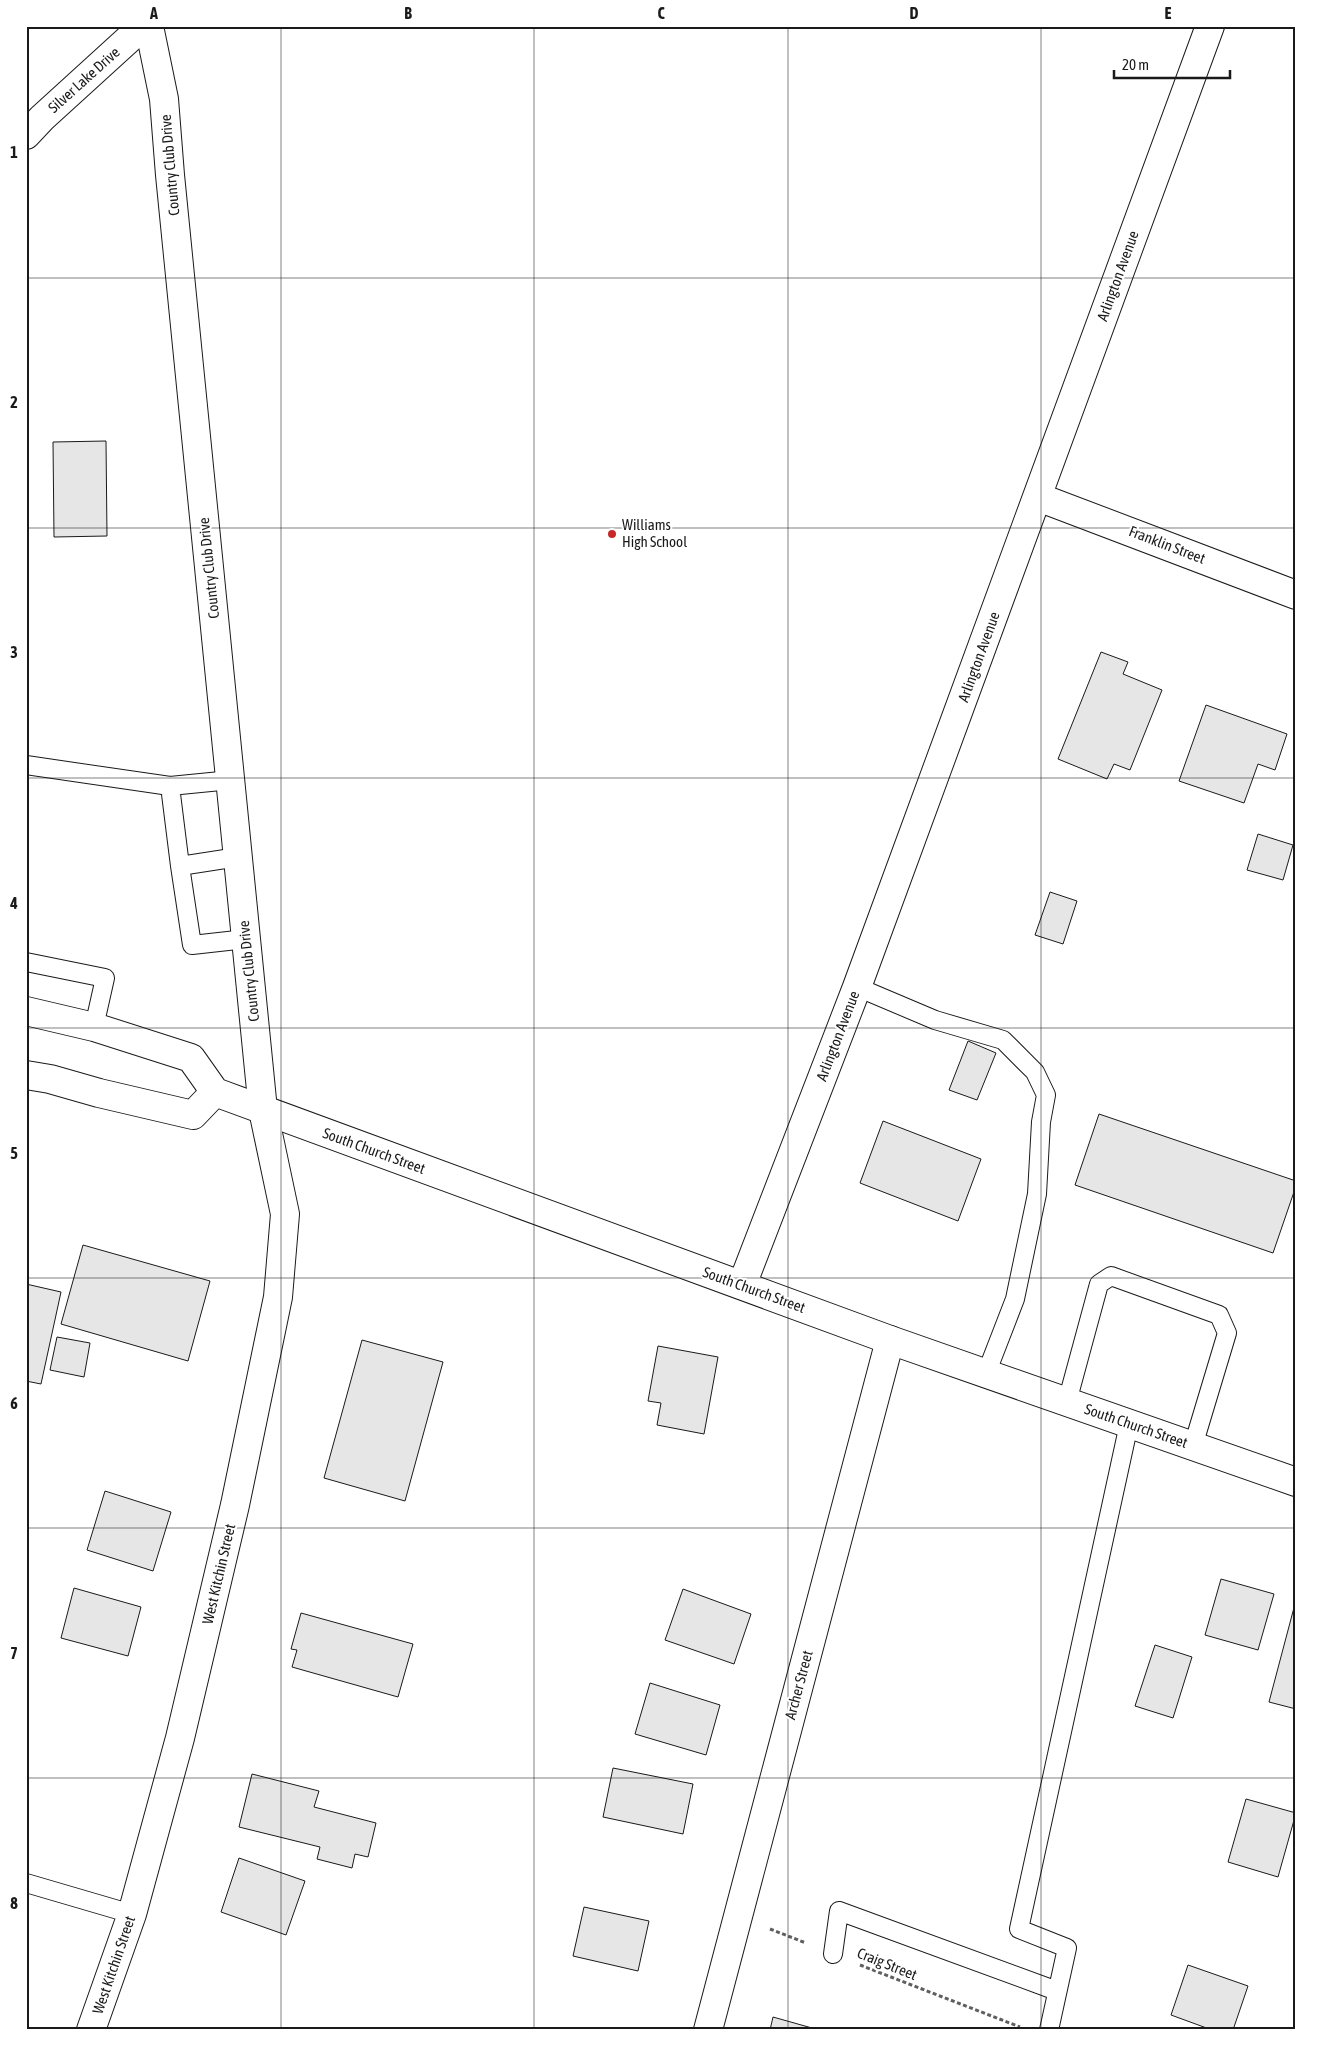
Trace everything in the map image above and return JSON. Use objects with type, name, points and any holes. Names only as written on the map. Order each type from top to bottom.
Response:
[{"type":"street","name":"Silver Lake Drive","points":[[26,135],[144,26]]},
{"type":"street","name":"Country Club Drive","points":[[149,26],[164,99],[170,176],[263,1110]]},
{"type":"street","name":"Arlington Avenue","points":[[742,1285],[857,987],[1210,26]]},
{"type":"street","name":"Franklin Street","points":[[1038,497],[1296,594]]},
{"type":"street","points":[[26,1011],[94,1028],[191,1058],[215,1092],[193,1115],[99,1093],[50,1078],[26,1075]]},
{"type":"street","name":"South Church Street","points":[[215,1092],[890,1340],[1296,1482]]},
{"type":"street","name":"West Kitchin Street","points":[[91,2030],[132,1914],[180,1738],[235,1505],[278,1297],[285,1214],[263,1110]]},
{"type":"street","name":"Archer Street","points":[[708,2030],[890,1340]]},
{"type":"lane","points":[[26,765],[170,786],[231,780]]},
{"type":"lane","points":[[170,786],[192,945],[246,939]]},
{"type":"lane","points":[[180,866],[238,856]]},
{"type":"lane","points":[[26,962],[105,978],[94,1028]]},
{"type":"lane","points":[[857,987],[935,1020],[1003,1040],[1035,1072],[1046,1095],[1041,1122],[1037,1194],[1015,1299],[986,1374]]},
{"type":"lane","points":[[1066,1402],[1099,1284],[1111,1276],[1219,1315],[1228,1333],[1193,1446]]},
{"type":"lane","points":[[1049,2030],[1067,1948],[1019,1929],[1130,1424]]},
{"type":"lane","points":[[26,1883],[132,1914]]},
{"type":"lane","points":[[833,1954],[839,1911],[1057,1991]]},
{"type":"path","name":"Craig Street","points":[[739,1917],[1027,2030]]},
{"type":"building","points":[[106,441],[107,536],[54,537],[53,442]]},
{"type":"building","points":[[1101,652],[1128,662],[1123,674],[1162,690],[1130,770],[1114,764],[1107,779],[1058,759]]},
{"type":"building","points":[[1206,705],[1287,734],[1275,770],[1258,764],[1244,803],[1179,781]]},
{"type":"building","points":[[1258,834],[1293,845],[1283,880],[1247,870]]},
{"type":"building","points":[[1050,892],[1077,901],[1063,944],[1035,935]]},
{"type":"building","points":[[968,1041],[996,1053],[977,1100],[949,1090]]},
{"type":"building","points":[[1099,1114],[1296,1181],[1296,1186],[1273,1253],[1075,1185]]},
{"type":"building","points":[[883,1121],[981,1159],[958,1221],[860,1183]]},
{"type":"building","points":[[83,1245],[210,1281],[188,1361],[61,1324]]},
{"type":"building","points":[[26,1284],[61,1292],[41,1384],[26,1381]]},
{"type":"building","points":[[57,1337],[90,1343],[84,1377],[50,1370]]},
{"type":"building","points":[[362,1340],[443,1362],[405,1501],[324,1478]]},
{"type":"building","points":[[658,1346],[718,1357],[704,1434],[657,1425],[661,1403],[648,1401]]},
{"type":"building","points":[[105,1491],[171,1512],[153,1571],[87,1550]]},
{"type":"building","points":[[1221,1579],[1274,1594],[1258,1650],[1205,1635]]},
{"type":"building","points":[[74,1588],[141,1607],[128,1656],[61,1638]]},
{"type":"building","points":[[683,1589],[751,1614],[734,1664],[665,1640]]},
{"type":"building","points":[[1296,1600],[1296,1709],[1269,1702]]},
{"type":"building","points":[[301,1613],[413,1644],[398,1697],[292,1667],[297,1650],[291,1649]]},
{"type":"building","points":[[1155,1645],[1192,1657],[1173,1718],[1135,1706]]},
{"type":"building","points":[[650,1683],[720,1705],[706,1755],[635,1734]]},
{"type":"building","points":[[613,1768],[693,1784],[683,1834],[603,1817]]},
{"type":"building","points":[[252,1774],[319,1791],[314,1807],[376,1823],[368,1857],[355,1854],[352,1868],[317,1859],[320,1847],[239,1827]]},
{"type":"building","points":[[1246,1799],[1296,1813],[1278,1877],[1228,1862]]},
{"type":"building","points":[[239,1858],[305,1881],[286,1935],[221,1912]]},
{"type":"building","points":[[584,1907],[649,1921],[638,1971],[573,1956]]},
{"type":"building","points":[[1188,1965],[1248,1986],[1233,2030],[1212,2030],[1171,2015]]},
{"type":"building","points":[[773,2017],[819,2030],[770,2030]]},
{"type":"place","name":"Williams High School","points":[[612,534]]}]
